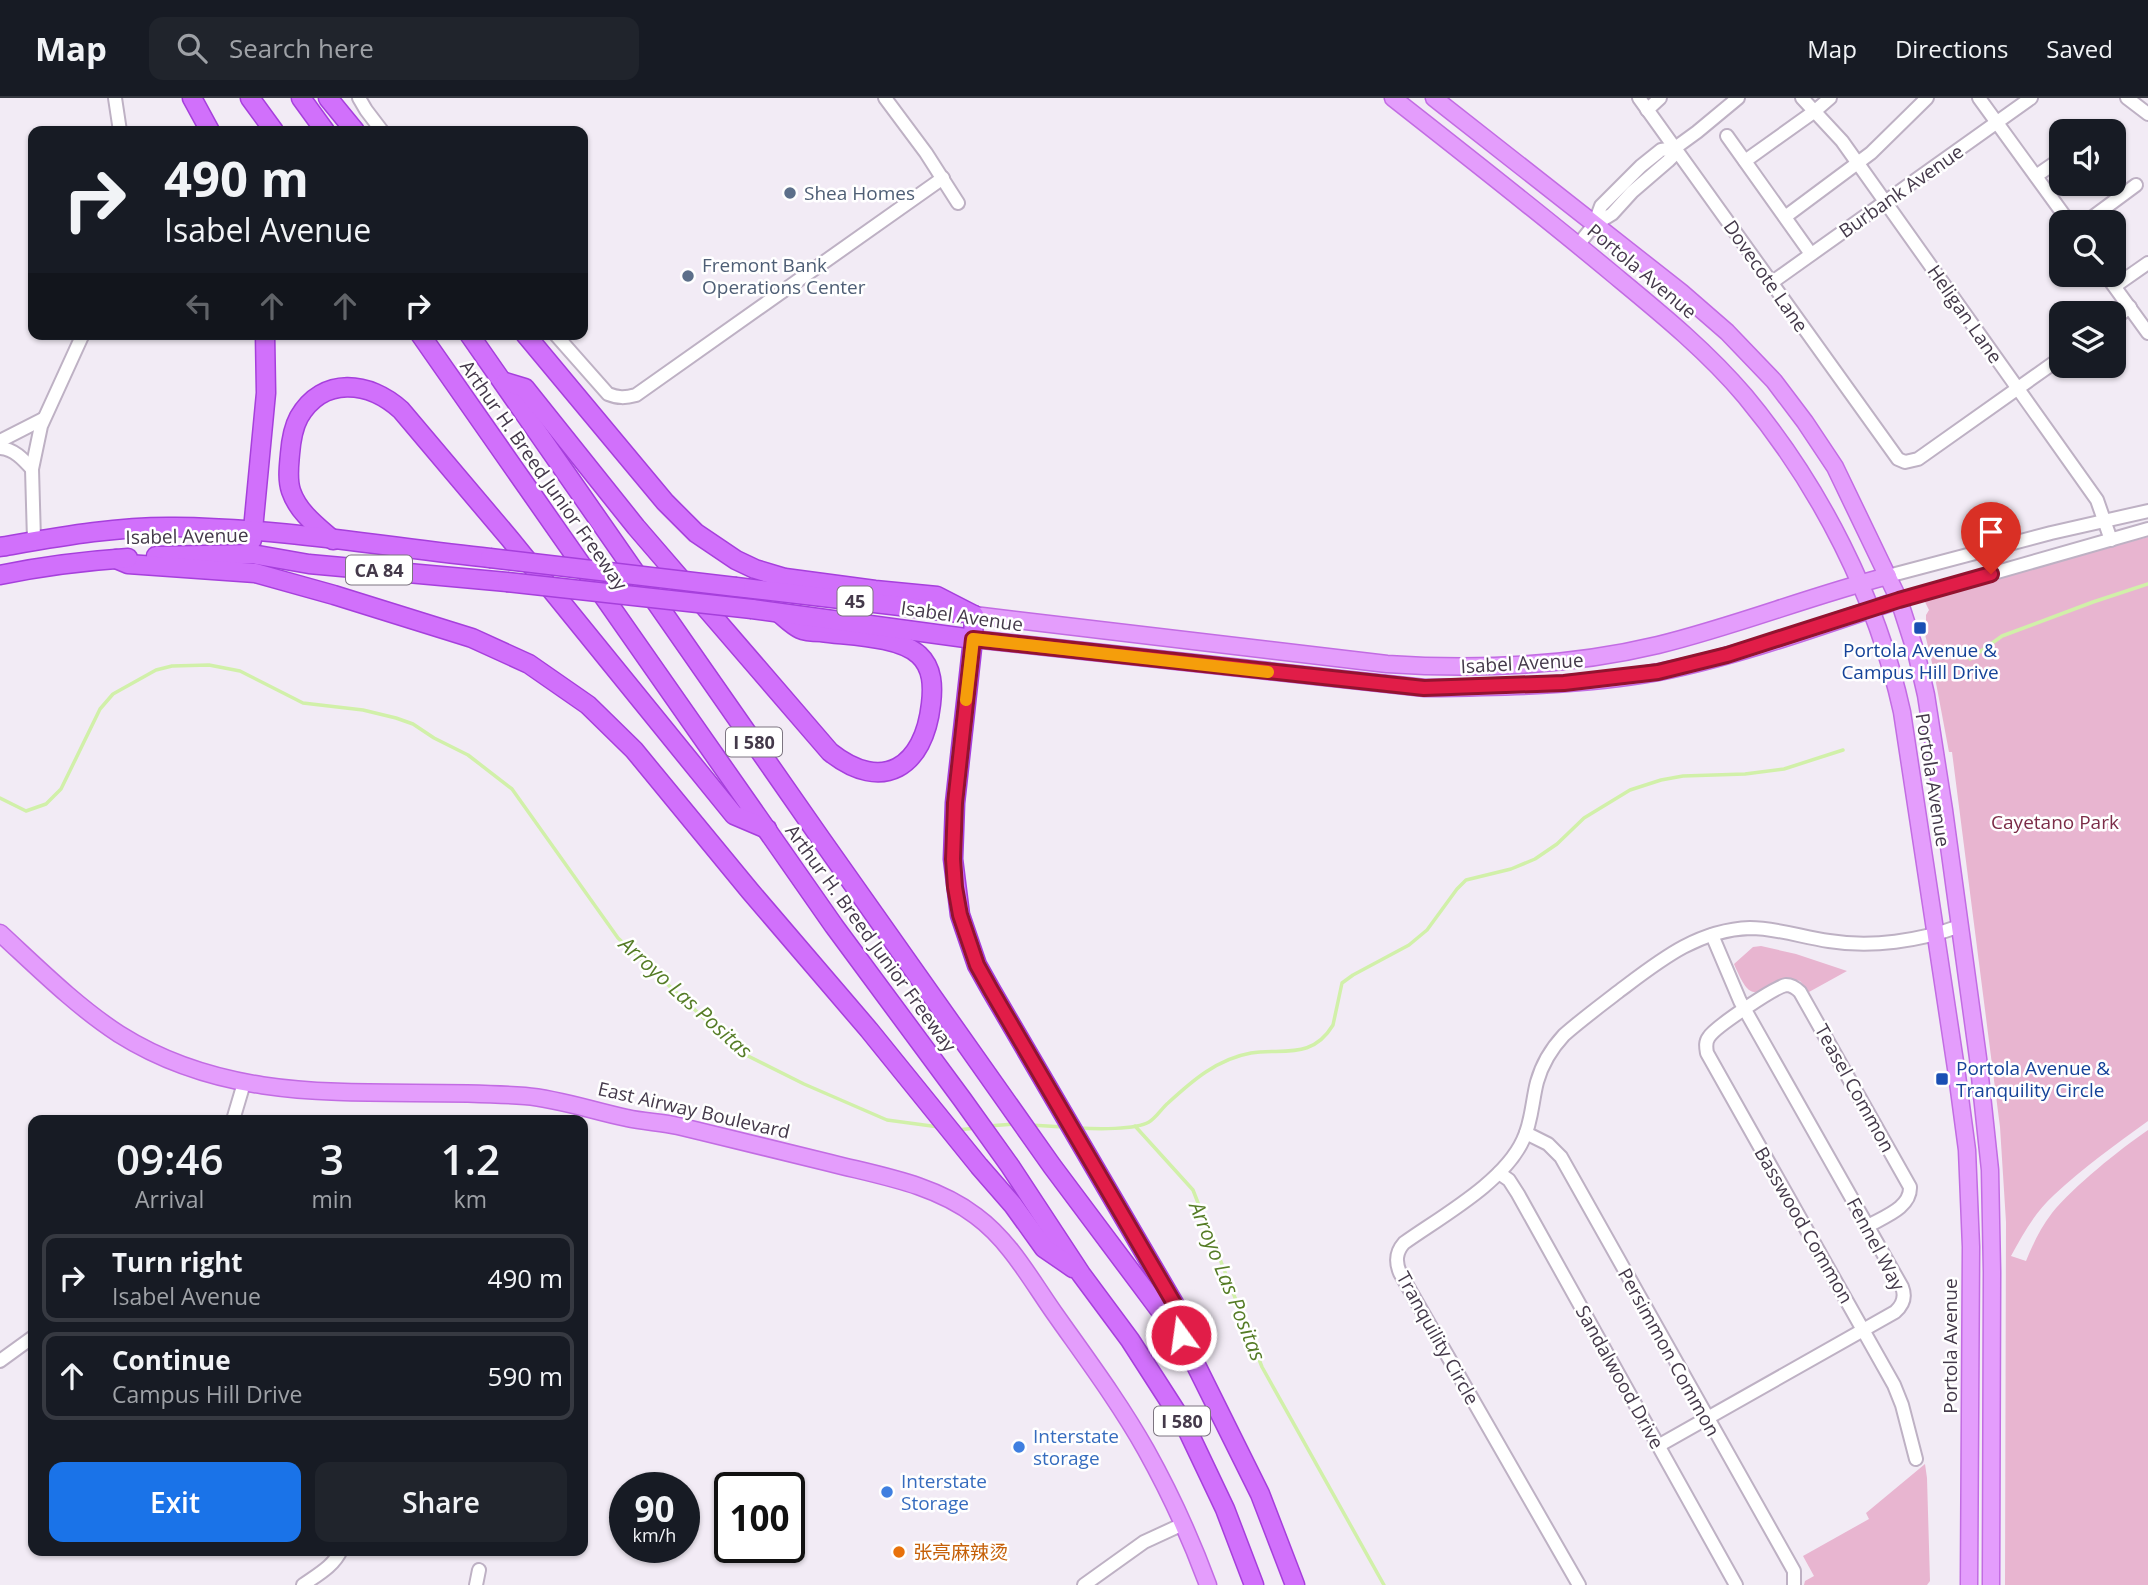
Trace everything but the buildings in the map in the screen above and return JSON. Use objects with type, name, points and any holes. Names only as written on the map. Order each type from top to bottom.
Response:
[{"type":"highway","points":[[192,98],[207,126]]},
{"type":"highway","points":[[250,98],[270,126]]},
{"type":"highway","points":[[301,98],[321,126]]},
{"type":"highway","points":[[328,98],[351,126]]},
{"type":"highway","points":[[252,554],[251,530],[265,393],[265,340]]},
{"type":"highway","name":"Arthur H. Breed Junior Freeway","points":[[424,340],[834,926],[1010,1166],[1081,1274],[1130,1340],[1186,1427],[1220,1499],[1254,1585]]},
{"type":"highway","name":"Arthur H. Breed Junior Freeway","points":[[474,340],[1005,1100],[1181,1335],[1250,1473],[1295,1585]]},
{"type":"highway","points":[[530,340],[664,502],[714,547],[755,569],[785,578],[937,596],[974,615],[953,828],[958,905],[967,939],[977,965],[1179,1312],[1181,1335]]},
{"type":"highway","points":[[505,382],[525,388],[636,527],[830,752],[843,763],[866,771],[890,771],[904,764],[917,752],[926,735],[930,717],[933,689],[931,677],[927,665],[919,655],[892,642],[801,630],[779,613]]},
{"type":"highway","points":[[333,540],[306,516],[290,491],[288,476],[291,444],[298,418],[318,397],[344,387],[359,387],[388,398],[401,410],[510,539],[734,816],[766,829]]},
{"type":"highway","name":"Isabel Avenue","points":[[0,547],[110,530],[174,527],[251,530],[974,615]]},
{"type":"highway","name":"Isabel Avenue","points":[[0,575],[39,566],[116,559],[252,554],[309,564],[752,609],[973,639]]},
{"type":"highway","points":[[116,559],[128,564],[255,573],[334,595],[472,638],[529,664],[588,705],[634,750],[1013,1205],[1044,1248],[1081,1274]]},
{"type":"main road","name":"Portola Avenue","points":[[1393,98],[1578,245],[1710,358],[1746,397],[1808,483],[1831,524],[1870,610],[1892,668],[1902,712],[1962,1112],[1971,1247],[1969,1585]]},
{"type":"main road","name":"Portola Avenue","points":[[1434,98],[1681,292],[1718,324],[1774,381],[1835,467],[1899,600],[1926,695],[1983,1102],[1990,1170],[1991,1585]]},
{"type":"main road","name":"Isabel Avenue","points":[[974,615],[1387,664],[1428,667],[1529,665],[1656,645],[1888,576]]},
{"type":"main road","name":"Isabel Avenue","points":[[973,639],[1424,688],[1472,688],[1564,683],[1658,672],[1735,653],[1899,600]]},
{"type":"main road","name":"East Airway Boulevard","points":[[0,933],[73,999],[119,1034],[170,1060],[208,1074],[268,1087],[319,1091],[545,1098],[628,1118],[687,1128],[897,1180],[939,1194],[978,1217],[1011,1251],[1125,1415],[1158,1472],[1208,1585]]},
{"type":"street","points":[[116,98],[119,126]]},
{"type":"street","points":[[359,98],[378,126]]},
{"type":"street","points":[[885,98],[958,203]]},
{"type":"street","name":"Dovecote Lane","points":[[1639,98],[1893,455],[1905,462],[1918,459],[2017,388]]},
{"type":"street","points":[[1647,110],[1660,98]]},
{"type":"street","points":[[1578,245],[1594,225],[1601,206],[1623,182],[1661,150],[1675,148],[1738,98]]},
{"type":"street","name":"Heligan Lane","points":[[1802,98],[1828,123],[1886,201],[2097,500],[2111,540]]},
{"type":"street","points":[[1745,161],[1829,98]]},
{"type":"street","points":[[1785,217],[1871,153],[1927,98]]},
{"type":"street","points":[[1979,98],[2060,210]]},
{"type":"street","name":"Burbank Avenue","points":[[1771,283],[2031,98]]},
{"type":"street","points":[[2127,98],[2148,114]]},
{"type":"street","points":[[1727,136],[1811,254]]},
{"type":"street","points":[[2036,176],[2049,167]]},
{"type":"street","points":[[560,340],[608,394],[626,398],[644,390],[943,178]]},
{"type":"street","points":[[2102,210],[2136,185]]},
{"type":"street","points":[[2126,278],[2148,263]]},
{"type":"street","points":[[2116,287],[2148,333]]},
{"type":"street","points":[[2126,310],[2130,307]]},
{"type":"street","points":[[34,540],[32,469],[43,419],[80,340]]},
{"type":"street","points":[[2017,388],[2049,365]]},
{"type":"street","points":[[0,441],[43,419]]},
{"type":"street","points":[[0,448],[6,448],[20,456],[32,469]]},
{"type":"street","points":[[1888,576],[2148,511]]},
{"type":"street","points":[[1899,600],[2148,529]]},
{"type":"street","name":"Tranquility Circle","points":[[1579,1585],[1400,1273],[1397,1265],[1398,1253],[1404,1242],[1499,1173],[1517,1152],[1526,1133],[1541,1070],[1564,1035],[1665,956],[1684,945],[1732,930],[1762,929],[1833,942],[1872,944],[1960,932]]},
{"type":"street","name":"Fennel Way","points":[[1658,1446],[1898,1310],[1904,1296],[1902,1287],[1744,1008],[1712,935]]},
{"type":"street","name":"Teasel Common","points":[[1744,1008],[1783,986],[1795,987],[1802,994],[1910,1187],[1909,1198],[1905,1204],[1868,1226]]},
{"type":"street","name":"Basswood Common","points":[[1744,1008],[1711,1034],[1706,1044],[1707,1053],[1899,1395],[1916,1459]]},
{"type":"street","points":[[234,1115],[244,1083]]},
{"type":"street","name":"Persimmon Common","points":[[1526,1133],[1548,1144],[1561,1157],[1794,1571],[1794,1585]]},
{"type":"street","name":"Sandalwood Drive","points":[[1499,1173],[1509,1180],[1518,1194],[1736,1585]]},
{"type":"street","points":[[0,1362],[28,1341]]},
{"type":"street","points":[[1084,1585],[1144,1542],[1183,1524]]},
{"type":"street","points":[[303,1585],[331,1565],[339,1556]]},
{"type":"street","points":[[475,1585],[479,1570]]},
{"type":"green space","name":"Cayetano Park","points":[[2148,537],[2148,1121],[2088,1166],[2047,1202],[2011,1256],[2026,1261],[2044,1224],[2072,1191],[2148,1130],[2148,1585],[2005,1585],[2006,1222],[2000,1127],[1952,752],[1949,752],[1922,622],[1926,621],[1929,610],[1925,602],[1931,599]]},
{"type":"green space","points":[[1761,946],[1847,971],[1809,992],[1800,981],[1786,978],[1754,992],[1744,984],[1734,964],[1753,947]]},
{"type":"green space","points":[[1925,1464],[1930,1581],[1927,1585],[1804,1585],[1805,1581],[1814,1576],[1803,1556],[1869,1519],[1866,1513]]},
{"type":"waterway","points":[[1970,659],[2002,636],[2148,584]]},
{"type":"waterway","name":"Arroyo Las Positas","points":[[0,798],[26,811],[46,804],[61,789],[100,709],[113,694],[156,670],[172,666],[209,665],[240,671],[303,703],[363,710],[396,718],[413,724],[468,755],[512,789],[618,938],[740,1052],[804,1084],[887,1120],[939,1127]]},
{"type":"waterway","points":[[1079,1128],[1143,1125],[1152,1120],[1196,1079],[1227,1060],[1251,1053],[1296,1050],[1316,1043],[1333,1025],[1342,983],[1409,945],[1427,930],[1466,880],[1511,869],[1535,859],[1557,844],[1584,818],[1630,790],[1683,776],[1745,774],[1784,769],[1843,750]]},
{"type":"waterway","name":"Arroyo Las Positas","points":[[988,1126],[1015,1124]]},
{"type":"waterway","name":"Arroyo Las Positas","points":[[1030,1125],[1064,1127]]},
{"type":"waterway","name":"Arroyo Las Positas","points":[[1135,1126],[1193,1190],[1262,1367],[1384,1585]]},
{"type":"waterway","name":"Arroyo Las Positas","points":[[957,1130],[977,1128]]},
{"type":"slow traffic","points":[[966,700],[973,639],[1268,672]]},
{"type":"place","name":"Shea Homes","points":[[790,193]]},
{"type":"place","name":"Fremont Bank Operations Center","points":[[688,276]]},
{"type":"place","name":"Portola Avenue & Campus Hill Drive","points":[[1920,628]]},
{"type":"place","name":"Portola Avenue & Tranquility Circle","points":[[1942,1079]]},
{"type":"place","name":"Interstate storage","points":[[1019,1447]]},
{"type":"place","name":"Interstate Storage","points":[[887,1492]]},
{"type":"place","name":"张亮麻辣烫","points":[[899,1552]]},
{"type":"route","points":[[1181,1335],[1179,1312],[991,990],[967,939],[955,887],[953,828],[973,639],[1424,688],[1564,683],[1658,672],[1727,655],[1899,600],[1991,574]]}]
